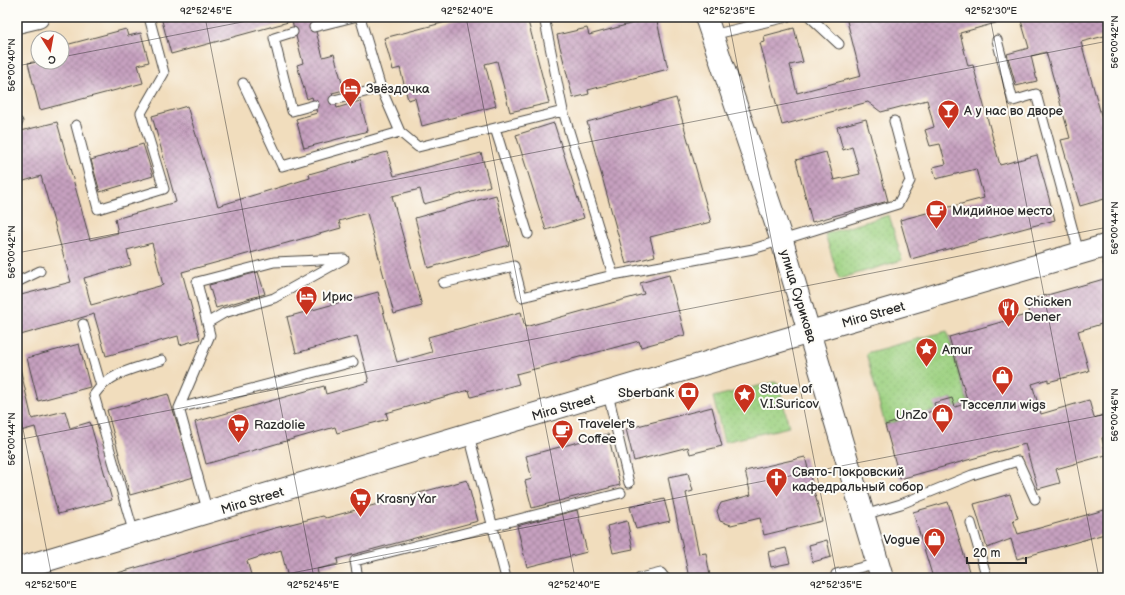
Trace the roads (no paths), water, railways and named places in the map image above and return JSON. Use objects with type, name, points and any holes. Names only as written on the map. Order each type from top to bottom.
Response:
[{"type":"main road","points":[[17,22],[38,17]]},
{"type":"main road","name":"улица Сурикова","points":[[709,26],[782,241],[880,571]]},
{"type":"main road","name":"Mira Street","points":[[17,569],[608,394],[810,332],[1079,254],[1107,251]]},
{"type":"lane","points":[[76,125],[98,209],[164,189],[141,113],[164,74],[149,17]]},
{"type":"lane","points":[[314,27],[354,17]]},
{"type":"lane","points":[[360,17],[381,88],[400,132],[418,147],[563,111]]},
{"type":"lane","points":[[544,17],[563,111],[613,275]]},
{"type":"lane","points":[[709,26],[787,17]]},
{"type":"lane","points":[[810,17],[839,44]]},
{"type":"lane","points":[[294,32],[274,38],[292,111],[314,106]]},
{"type":"lane","points":[[997,40],[1013,101],[1036,94],[1079,254]]},
{"type":"lane","points":[[243,83],[282,166],[400,132]]},
{"type":"lane","points":[[334,100],[381,88]]},
{"type":"lane","points":[[444,282],[514,266],[522,297],[613,275],[753,249],[898,204],[910,181],[894,121]]},
{"type":"lane","points":[[495,128],[528,234]]},
{"type":"lane","points":[[207,323],[224,313],[274,298],[344,258],[274,262],[197,282],[207,323],[210,335],[179,408],[208,513]]},
{"type":"lane","points":[[17,282],[40,271]]},
{"type":"lane","points":[[83,324],[101,386]]},
{"type":"lane","points":[[134,534],[94,396],[101,386],[119,373],[162,360]]},
{"type":"lane","points":[[179,408],[354,362]]},
{"type":"lane","points":[[608,394],[629,483]]},
{"type":"lane","points":[[469,435],[506,578]]},
{"type":"lane","points":[[864,515],[901,504],[972,475],[1018,461],[1035,499]]},
{"type":"lane","points":[[358,578],[355,561],[494,527],[621,493]]},
{"type":"lane","points":[[971,523],[987,578]]},
{"type":"lane","points":[[836,574],[880,571]]},
{"type":"lane","points":[[640,578],[661,573],[665,578]]},
{"type":"place","name":"Звёздочка","points":[[350,108]]},
{"type":"place","name":"А у нас во дворе","points":[[949,130]]},
{"type":"place","name":"Мидийное место","points":[[936,230]]},
{"type":"place","name":"Ирис","points":[[307,316]]},
{"type":"place","name":"Chicken Dener","points":[[1008,328]]},
{"type":"place","name":"Amur","points":[[926,368]]},
{"type":"place","name":"Тэсселли wigs","points":[[1003,396]]},
{"type":"place","name":"Sberbank","points":[[689,412]]},
{"type":"place","name":"Statue of V.I.Suricov","points":[[745,414]]},
{"type":"place","name":"UnZo","points":[[943,434]]},
{"type":"place","name":"Razdolie","points":[[238,444]]},
{"type":"place","name":"Traveler's Coffee","points":[[562,450]]},
{"type":"place","name":"Свято-Покровский кафедральный собор","points":[[777,498]]},
{"type":"place","name":"Krasny Yar","points":[[360,518]]},
{"type":"place","name":"Vogue","points":[[935,558]]}]
